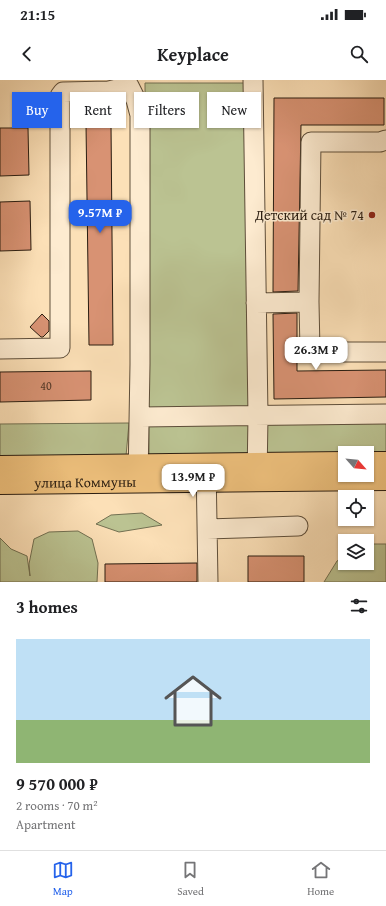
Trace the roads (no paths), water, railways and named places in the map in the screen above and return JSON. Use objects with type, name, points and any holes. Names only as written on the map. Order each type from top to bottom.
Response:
[{"type":"main road","points":[[374,463],[386,463]]},
{"type":"main road","name":"улица Коммуны","points":[[257,472],[338,464]]},
{"type":"main road","name":"улица Коммуны","points":[[0,467],[138,473],[257,472],[386,479]]},
{"type":"main road","name":"улица Коммуны","points":[[0,483],[138,473]]},
{"type":"lane","points":[[253,80],[258,416],[257,472]]},
{"type":"lane","points":[[0,349],[60,348],[60,96],[63,92],[109,91],[133,83],[140,114],[140,417],[138,473]]},
{"type":"lane","points":[[386,140],[380,142],[311,142],[309,302],[310,352],[386,352]]},
{"type":"lane","points":[[256,303],[309,302]]},
{"type":"lane","points":[[140,417],[386,414]]},
{"type":"lane","points":[[207,473],[206,529],[208,582]]},
{"type":"lane","points":[[206,529],[298,526]]},
{"type":"place","name":"Детский сад № 74","points":[[372,215]]}]
